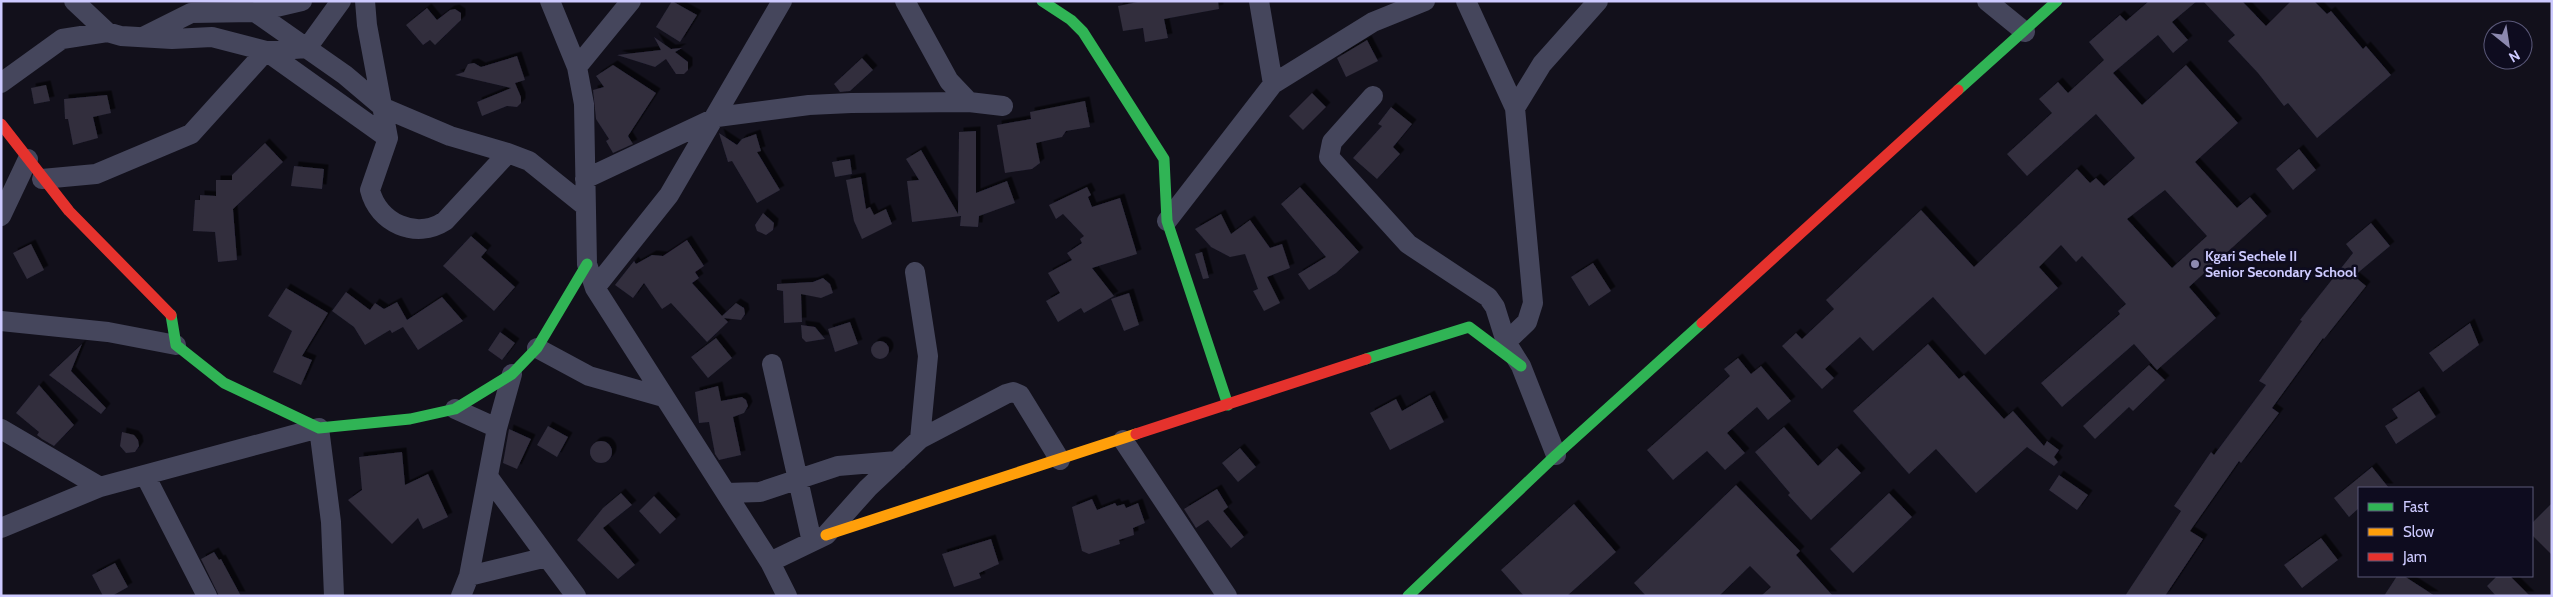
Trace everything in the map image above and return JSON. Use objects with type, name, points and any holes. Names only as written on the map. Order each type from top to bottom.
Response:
[{"type":"street","points":[[74,1],[107,32]]},
{"type":"street","points":[[141,38],[191,14],[255,12],[302,1]]},
{"type":"street","points":[[307,48],[341,1]]},
{"type":"street","points":[[365,1],[366,25],[384,108],[388,138],[370,190],[372,198],[384,216],[416,231],[436,227],[445,221],[508,153]]},
{"type":"street","points":[[550,1],[577,67],[584,104],[587,264],[595,288],[770,562],[786,595]]},
{"type":"street","points":[[577,67],[632,1]]},
{"type":"street","points":[[595,288],[657,212],[717,116],[782,1]]},
{"type":"street","points":[[906,1],[949,82],[969,102]]},
{"type":"street","points":[[1042,1],[1071,20],[1083,32],[1160,150],[1166,168],[1166,221],[1228,405]]},
{"type":"street","points":[[1259,1],[1273,84]]},
{"type":"street","points":[[1166,221],[1273,84],[1373,22],[1425,1]]},
{"type":"street","points":[[1466,1],[1515,108],[1533,303],[1527,322],[1506,342]]},
{"type":"street","points":[[1515,108],[1542,64],[1598,1]]},
{"type":"street","points":[[1987,1],[2025,32]]},
{"type":"street","points":[[1408,596],[1556,456],[2057,1]]},
{"type":"street","points":[[255,12],[345,75],[384,108],[450,136],[508,153],[537,166],[585,206]]},
{"type":"street","points":[[1,83],[62,39],[107,32],[141,38],[212,37],[266,50],[307,48]]},
{"type":"street","points":[[266,50],[388,138]]},
{"type":"street","points":[[42,179],[96,174],[191,134],[266,50]]},
{"type":"street","points":[[1373,96],[1332,142],[1329,156],[1408,244],[1488,297],[1495,307],[1506,342],[1521,366],[1556,456]]},
{"type":"street","points":[[585,179],[717,116],[809,105],[969,102],[1003,106]]},
{"type":"street","points":[[1,124],[42,179],[82,226],[170,312],[176,345]]},
{"type":"street","points":[[1,216],[28,159]]},
{"type":"street","points":[[1,528],[100,487],[319,428],[410,419],[455,408],[512,374],[538,348],[587,264]]},
{"type":"street","points":[[915,272],[928,356],[920,438]]},
{"type":"street","points":[[770,562],[819,539],[1469,327],[1500,320]]},
{"type":"street","points":[[1,321],[108,332],[176,345],[224,383],[319,428]]},
{"type":"street","points":[[1469,327],[1521,366]]},
{"type":"street","points":[[538,348],[589,376],[663,397]]},
{"type":"street","points":[[772,364],[798,479],[819,539]]},
{"type":"street","points":[[461,596],[469,576],[497,428],[512,374]]},
{"type":"street","points":[[819,539],[920,438],[1013,392],[1020,394],[1060,460]]},
{"type":"street","points":[[455,408],[497,428]]},
{"type":"street","points":[[319,428],[331,522],[334,596]]},
{"type":"street","points":[[1,429],[100,487]]},
{"type":"street","points":[[1124,440],[1227,596]]},
{"type":"street","points":[[726,494],[760,492],[838,466],[896,461]]},
{"type":"street","points":[[145,475],[207,596]]},
{"type":"street","points":[[489,478],[576,596]]},
{"type":"street","points":[[469,576],[547,558]]},
{"type":"building","points":[[672,1],[697,15],[680,42],[656,27]]},
{"type":"building","points":[[1143,1],[1218,1],[1219,9],[1164,19],[1168,38],[1145,42],[1143,28],[1123,31],[1118,6]]},
{"type":"building","points":[[2149,1],[2197,1],[2172,22],[2188,40],[2173,53],[2158,35],[2113,73],[2142,105],[2186,65],[2238,123],[2195,162],[2237,208],[2250,197],[2267,216],[2189,287],[2216,318],[2157,370],[2134,344],[2062,407],[2041,383],[2120,314],[2118,311],[2126,304],[2082,256],[2076,262],[2061,245],[2039,267],[2058,288],[1985,355],[1933,297],[1873,351],[1860,337],[1825,369],[1834,378],[1822,389],[1782,346],[1796,333],[1802,339],[1834,309],[1826,300],[1921,210],[1974,267],[2077,169],[2090,183],[2096,178],[2104,186],[2135,158],[2096,114],[2027,176],[2007,154],[2052,113],[2039,99],[2058,82],[2068,93],[2104,60],[2089,42],[2120,15],[2126,21]],"holes":[[[2165,190],[2207,236],[2172,268],[2127,219]]]},
{"type":"building","points":[[2203,1],[2242,1],[2266,26],[2291,1],[2314,1],[2327,14],[2331,11],[2363,49],[2366,46],[2391,75],[2317,138],[2288,103],[2284,106],[2258,73],[2228,41],[2235,35]]},
{"type":"building","points":[[427,8],[437,20],[450,10],[455,9],[461,13],[461,20],[435,45],[430,40],[423,45],[406,25]]},
{"type":"building","points":[[654,37],[671,49],[682,48],[675,52],[688,62],[688,70],[684,74],[676,74],[666,59],[655,67],[617,55],[661,50]]},
{"type":"building","points":[[1367,40],[1378,61],[1346,77],[1337,58]]},
{"type":"building","points":[[517,56],[525,80],[515,83],[521,97],[521,103],[517,107],[507,106],[482,116],[477,102],[511,88],[455,75],[464,72],[468,64],[474,63],[481,67]]},
{"type":"building","points":[[862,58],[873,70],[850,91],[840,92],[834,84]]},
{"type":"building","points":[[613,65],[656,93],[628,136],[633,144],[613,153],[606,141],[609,139],[596,119],[593,90],[604,87],[596,76]]},
{"type":"building","points":[[46,85],[50,101],[34,104],[31,88]]},
{"type":"building","points":[[1312,93],[1326,107],[1303,130],[1289,116]]},
{"type":"building","points":[[107,95],[111,113],[93,117],[98,138],[73,145],[68,119],[65,119],[64,99]]},
{"type":"building","points":[[1085,101],[1090,127],[1066,131],[1062,137],[1036,143],[1040,163],[1032,169],[1005,173],[997,125],[1031,119],[1030,112]]},
{"type":"building","points":[[1391,107],[1412,124],[1393,147],[1400,154],[1377,179],[1353,158],[1382,126],[1378,124]]},
{"type":"building","points":[[976,131],[976,193],[1007,181],[1015,203],[979,216],[978,227],[960,226],[961,216],[912,222],[907,181],[919,180],[906,159],[921,150],[958,214],[959,132]]},
{"type":"building","points":[[719,133],[737,145],[742,139],[756,134],[761,151],[757,152],[780,190],[757,203],[732,161],[728,162]]},
{"type":"building","points":[[265,143],[283,162],[233,209],[237,260],[218,262],[215,232],[193,231],[195,200],[200,200],[200,195],[216,196],[216,180],[232,180],[232,175]]},
{"type":"building","points":[[2299,149],[2316,170],[2293,190],[2276,169]]},
{"type":"building","points":[[850,159],[852,174],[835,177],[832,162]]},
{"type":"building","points":[[294,166],[324,169],[322,189],[291,186]]},
{"type":"building","points":[[861,177],[866,209],[870,207],[874,215],[886,209],[892,224],[862,239],[854,221],[846,180]]},
{"type":"building","points":[[1087,187],[1091,195],[1088,197],[1092,207],[1120,198],[1137,254],[1092,268],[1114,296],[1084,313],[1081,308],[1058,322],[1046,301],[1060,293],[1048,273],[1072,260],[1067,253],[1082,243],[1080,239],[1084,236],[1063,214],[1056,219],[1049,205]]},
{"type":"building","points":[[1300,187],[1359,252],[1336,273],[1309,290],[1298,274],[1326,257],[1281,204]]},
{"type":"building","points":[[763,213],[774,223],[773,230],[766,235],[757,231],[755,225]]},
{"type":"building","points":[[1221,214],[1231,234],[1250,220],[1270,248],[1282,244],[1290,268],[1267,277],[1280,303],[1264,311],[1253,291],[1258,289],[1245,254],[1230,257],[1211,247],[1195,229]]},
{"type":"building","points":[[2371,223],[2390,246],[2354,276],[2366,286],[2323,338],[2272,408],[2279,413],[2241,463],[2239,461],[2190,531],[2203,539],[2165,596],[2125,596],[2181,511],[2174,506],[2211,452],[2214,455],[2266,385],[2259,381],[2302,321],[2300,320],[2353,253],[2346,244]]},
{"type":"building","points":[[471,236],[487,250],[481,257],[515,287],[494,311],[443,266]]},
{"type":"building","points":[[687,240],[704,266],[695,272],[699,278],[692,283],[722,316],[736,303],[744,308],[745,314],[741,320],[724,318],[728,322],[707,342],[671,303],[662,309],[644,283],[633,298],[615,285],[634,261],[636,264],[652,255],[663,256]]},
{"type":"building","points":[[31,244],[44,270],[27,279],[13,253]]},
{"type":"building","points":[[1202,252],[1209,278],[1203,279],[1195,254]]},
{"type":"building","points":[[1593,263],[1611,291],[1589,306],[1571,277]]},
{"type":"building","points":[[823,278],[830,284],[833,293],[821,298],[801,294],[802,322],[784,323],[783,291],[777,290],[777,284],[813,282]]},
{"type":"building","points":[[286,288],[328,313],[302,356],[312,360],[301,385],[273,372],[292,331],[268,316]]},
{"type":"building","points":[[346,292],[370,310],[375,303],[384,309],[397,302],[407,320],[442,297],[463,321],[418,350],[403,327],[392,333],[390,330],[365,345],[354,327],[332,311]]},
{"type":"building","points":[[1129,293],[1139,325],[1124,331],[1111,299]]},
{"type":"building","points":[[850,322],[858,344],[835,352],[828,329]]},
{"type":"building","points":[[2470,323],[2479,345],[2443,372],[2429,353]]},
{"type":"building","points":[[801,325],[815,327],[825,339],[806,342],[802,338]]},
{"type":"building","points":[[500,332],[515,343],[502,360],[488,350]]},
{"type":"building","points":[[716,338],[732,358],[708,378],[691,357]]},
{"type":"building","points":[[876,341],[884,341],[889,346],[887,357],[876,359],[871,354],[871,346]]},
{"type":"building","points":[[82,344],[71,371],[106,408],[101,414],[49,375]]},
{"type":"building","points":[[1928,344],[1959,379],[1964,375],[2004,419],[2013,411],[2044,446],[2047,441],[2059,450],[2054,457],[2058,462],[2054,466],[2027,447],[1976,493],[1936,449],[1909,474],[1853,411]]},
{"type":"building","points":[[1738,358],[1751,374],[1761,366],[1791,401],[1768,420],[1757,407],[1727,433],[1745,453],[1725,470],[1707,451],[1673,480],[1647,450],[1730,376],[1724,369]]},
{"type":"building","points":[[2149,365],[2165,380],[2133,411],[2129,407],[2095,439],[2083,426]]},
{"type":"building","points":[[39,385],[74,425],[54,446],[37,435],[39,432],[16,413]]},
{"type":"building","points":[[718,386],[721,401],[742,397],[746,400],[748,406],[744,413],[733,417],[741,455],[719,460],[715,454],[709,422],[699,423],[695,392]]},
{"type":"building","points":[[2419,391],[2436,417],[2396,444],[2385,426],[2398,418],[2392,409]]},
{"type":"building","points":[[1430,395],[1444,422],[1390,450],[1370,413],[1396,399],[1402,411]]},
{"type":"building","points":[[548,426],[568,437],[557,457],[537,445]]},
{"type":"building","points":[[1784,427],[1818,466],[1837,448],[1861,473],[1811,520],[1788,495],[1790,493],[1755,452]]},
{"type":"building","points":[[509,429],[531,439],[517,469],[503,463]]},
{"type":"building","points":[[122,432],[134,435],[138,440],[139,446],[135,452],[126,453],[120,446]]},
{"type":"building","points":[[601,441],[609,444],[612,452],[609,460],[601,463],[593,460],[590,452],[593,444]]},
{"type":"building","points":[[1240,448],[1256,467],[1238,482],[1222,463]]},
{"type":"building","points":[[402,452],[405,485],[428,474],[448,517],[423,529],[418,518],[392,544],[348,500],[362,490],[359,457]]},
{"type":"building","points":[[2372,467],[2388,487],[2358,487],[2358,509],[2349,517],[2334,498]]},
{"type":"building","points":[[2059,475],[2088,495],[2077,510],[2049,490]]},
{"type":"building","points":[[1736,485],[1800,551],[1796,555],[1833,596],[1761,596],[1771,587],[1750,566],[1719,596],[1646,596],[1634,583]]},
{"type":"building","points":[[1217,489],[1228,507],[1223,511],[1244,537],[1231,548],[1208,520],[1196,528],[1184,509]]},
{"type":"building","points":[[621,493],[632,505],[603,528],[635,565],[618,579],[577,540],[603,508]]},
{"type":"building","points":[[1889,493],[1912,517],[1853,573],[1830,549]]},
{"type":"building","points":[[654,496],[676,519],[660,534],[639,511]]},
{"type":"building","points":[[1092,499],[1097,510],[1115,503],[1117,506],[1124,504],[1126,508],[1138,503],[1145,523],[1133,528],[1134,535],[1119,540],[1120,544],[1089,554],[1082,551],[1072,507]]},
{"type":"building","points":[[2552,503],[2552,555],[2533,536],[2533,522]]},
{"type":"building","points":[[1574,504],[1616,552],[1567,596],[1524,596],[1501,570]]},
{"type":"building","points":[[2321,538],[2338,560],[2302,588],[2284,565]]},
{"type":"building","points":[[991,539],[999,564],[979,573],[981,578],[954,587],[942,554]]},
{"type":"building","points":[[214,552],[219,560],[221,559],[241,596],[219,596],[201,559]]},
{"type":"building","points":[[115,563],[128,587],[112,596],[103,596],[92,575]]},
{"type":"building","points":[[2396,577],[2406,577],[2435,596],[2384,596]]},
{"type":"building","points":[[2496,577],[2511,577],[2530,596],[2496,596],[2487,586]]},
{"type":"traffic: fast","points":[[1042,1],[1071,20],[1083,32],[1164,159],[1167,221],[1228,405]]},
{"type":"traffic: fast","points":[[1958,90],[2057,1]]},
{"type":"traffic: fast","points":[[171,315],[176,345],[224,383],[319,428],[410,419],[455,409],[512,374],[537,348],[587,264]]},
{"type":"traffic: fast","points":[[1408,596],[1556,455],[1702,323]]},
{"type":"traffic: fast","points":[[1366,359],[1469,327],[1521,366]]},
{"type":"traffic: slow","points":[[826,535],[1136,434]]},
{"type":"traffic: jam","points":[[1702,323],[1958,90]]},
{"type":"traffic: jam","points":[[1,124],[69,211],[171,315]]},
{"type":"traffic: jam","points":[[1136,434],[1366,359]]},
{"type":"place","name":"Kgari Sechele II Senior Secondary School","points":[[2195,264]]}]
